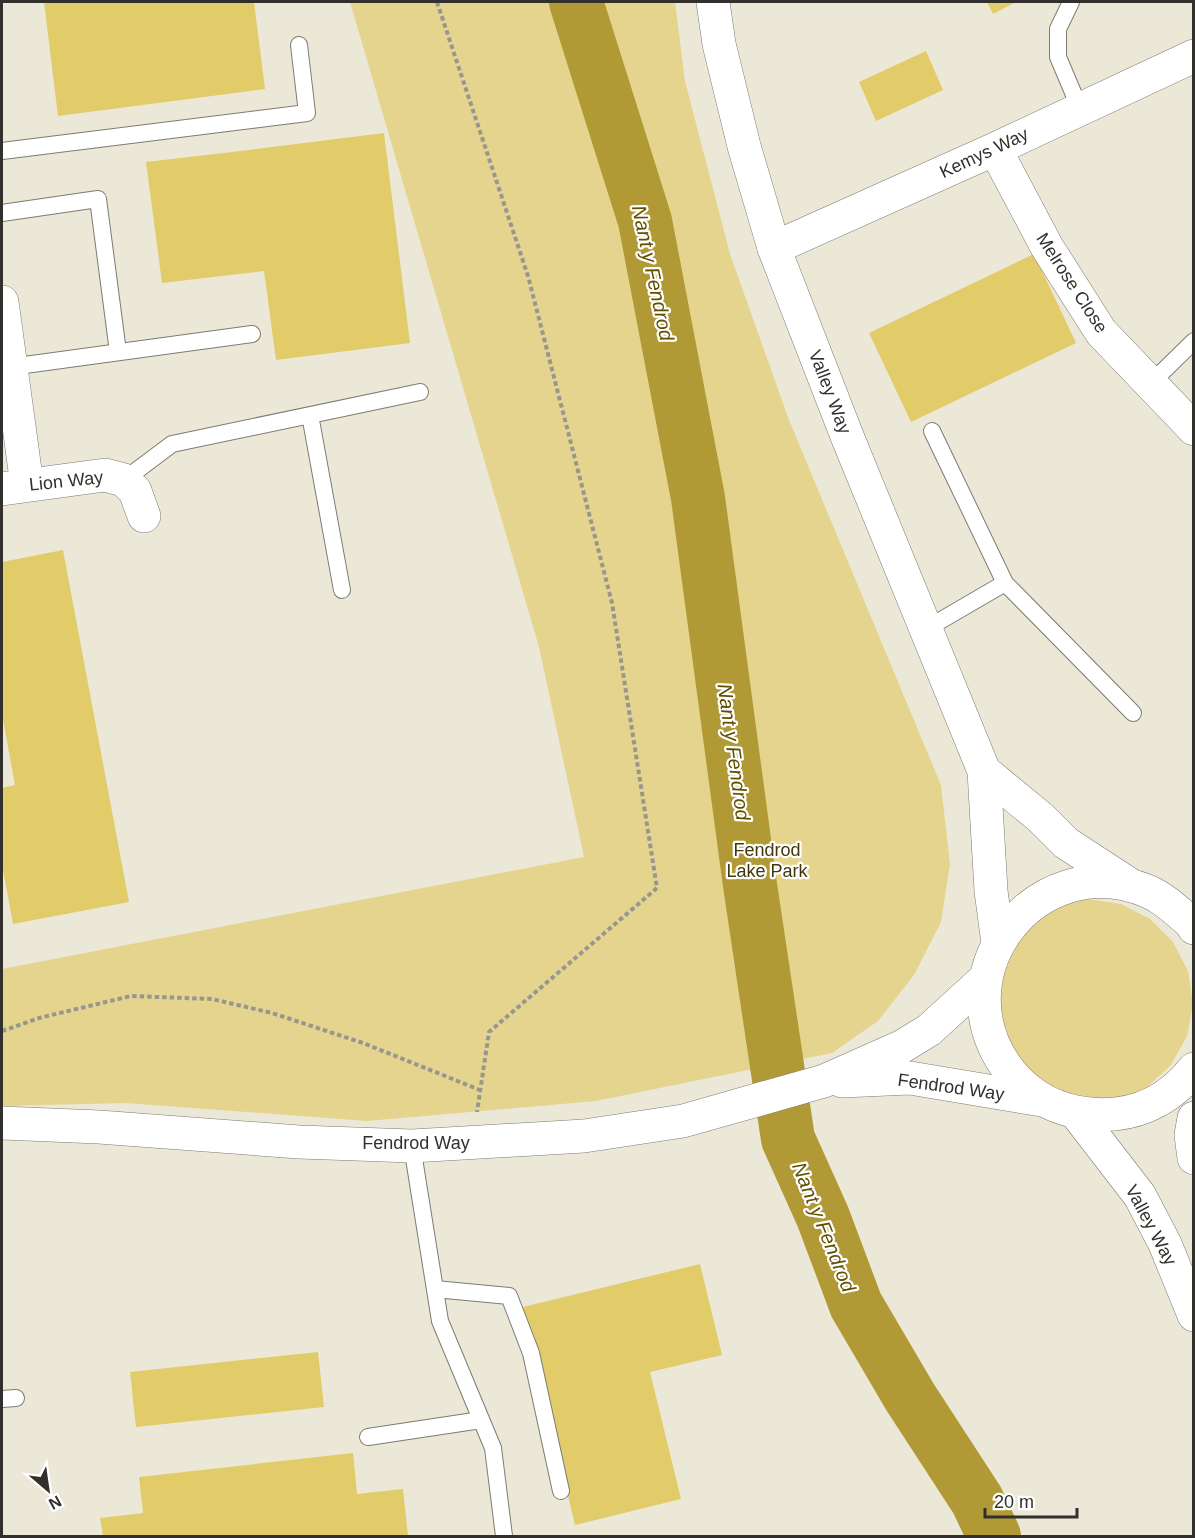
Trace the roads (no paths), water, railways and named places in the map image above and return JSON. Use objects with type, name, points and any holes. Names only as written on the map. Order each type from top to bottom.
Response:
[{"type":"street","name":"Valley Way","points":[[713,2],[719,44],[741,135],[774,248],[847,436],[984,771],[998,943]]},
{"type":"street","name":"Kemys Way","points":[[774,248],[995,149],[1194,56]]},
{"type":"street","name":"Melrose Close","points":[[995,149],[1047,246],[1101,332],[1194,429]]},
{"type":"street","points":[[2,303],[10,367],[14,487]]},
{"type":"street","name":"Lion Way","points":[[14,487],[105,475],[124,480],[135,491],[144,516]]},
{"type":"street","name":"Valley Way","points":[[984,771],[1066,843],[1132,886]]},
{"type":"street","points":[[1194,927],[1178,899],[1110,882],[1066,887],[1045,896],[1026,909],[1010,925],[998,943],[991,960],[986,978],[984,1006],[989,1034],[1001,1060],[1019,1083],[1042,1100],[1058,1108],[1076,1113],[1105,1116],[1133,1111],[1160,1100],[1183,1083],[1194,1069]]},
{"type":"street","name":"Fendrod Way","points":[[2,1123],[99,1127],[299,1142],[412,1146],[584,1136],[683,1121],[824,1082],[920,1036],[986,978]]},
{"type":"street","name":"Fendrod Way","points":[[824,1082],[909,1078],[1042,1100]]},
{"type":"street","name":"Valley Way","points":[[1076,1113],[1140,1196],[1165,1244],[1194,1315]]},
{"type":"street","points":[[1194,1118],[1191,1135],[1194,1158]]},
{"type":"lane","points":[[1071,2],[1058,29],[1058,57],[1080,109]]},
{"type":"lane","points":[[2,151],[307,113],[299,45]]},
{"type":"lane","points":[[2,213],[98,199],[118,352]]},
{"type":"lane","points":[[10,367],[252,334]]},
{"type":"lane","points":[[1150,384],[1194,341]]},
{"type":"lane","points":[[124,480],[172,444],[420,392]]},
{"type":"lane","points":[[310,415],[342,590]]},
{"type":"lane","points":[[932,431],[1005,583],[1133,713]]},
{"type":"lane","points":[[926,629],[1005,583]]},
{"type":"lane","points":[[412,1146],[440,1321],[493,1448],[504,1536]]},
{"type":"lane","points":[[435,1289],[509,1296],[531,1353],[561,1491]]},
{"type":"lane","points":[[368,1437],[481,1420]]},
{"type":"waterway","name":"Nant y Fendrod","points":[[576,2],[645,221],[698,498],[750,885],[788,1139],[823,1217],[856,1305],[910,1397],[977,1500],[994,1536]]},
{"type":"park label","name":"Fendrod Lake Park","points":[[767,860]]}]
